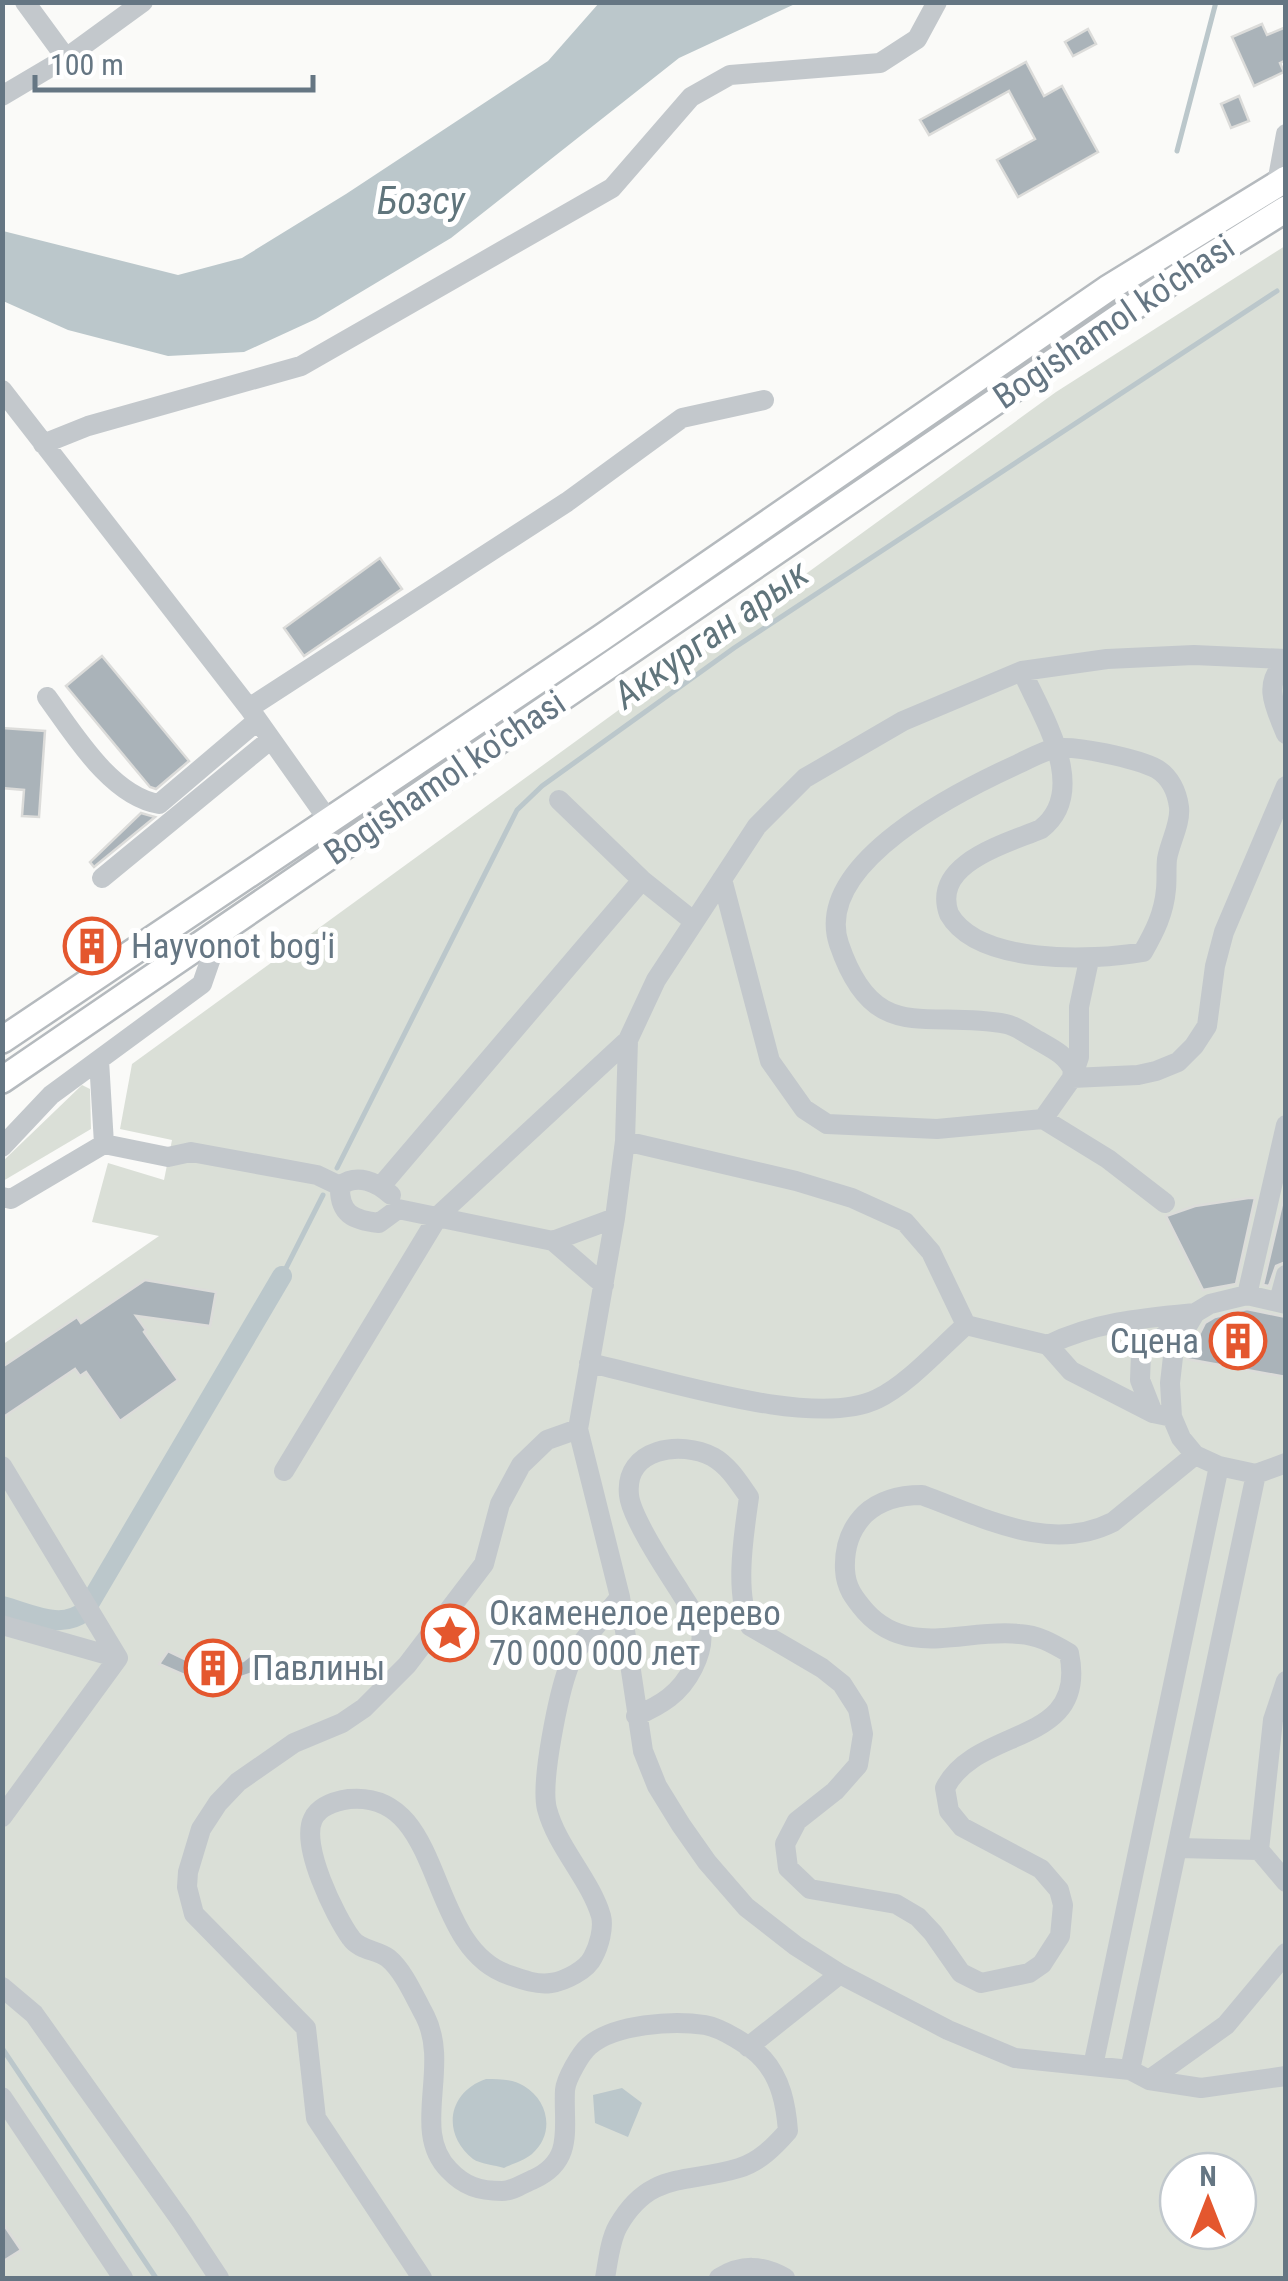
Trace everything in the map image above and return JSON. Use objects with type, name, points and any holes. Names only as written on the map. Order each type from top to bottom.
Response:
[{"type":"main road","name":"Bogishamol ko'chasi","points":[[2,1040],[602,638],[1121,280],[1282,180]]},
{"type":"main road","name":"Bogishamol ko'chasi","points":[[2,1080],[1185,272],[1286,209]]},
{"type":"main road","points":[[965,387],[982,392],[982,410]]},
{"type":"main road","points":[[602,638],[602,654],[618,661]]},
{"type":"street","points":[[25,2],[66,58]]},
{"type":"street","points":[[2,96],[66,58],[143,2]]},
{"type":"street","points":[[44,444],[88,426],[302,366],[612,188],[691,97],[730,75],[880,62],[918,38],[937,2]]},
{"type":"street","points":[[1282,180],[1286,134]]},
{"type":"street","points":[[2,390],[253,714],[329,821]]},
{"type":"street","points":[[47,697],[92,758],[131,793],[152,803],[164,801],[253,714],[567,502],[682,418],[764,400]]},
{"type":"street","points":[[284,1471],[439,1216],[628,1040],[656,980],[692,920],[757,826],[805,778],[903,721],[1022,670],[1106,659],[1194,656],[1286,661]]},
{"type":"street","points":[[1286,661],[1275,672],[1271,685],[1273,703],[1286,734]]},
{"type":"street","points":[[1022,670],[1056,748],[1062,796],[1050,822],[957,871],[948,888],[946,907],[954,922],[975,940],[1050,957],[1089,960],[1143,952],[1160,923],[1167,860],[1180,811],[1174,787],[1158,770],[1090,751],[1056,748],[963,788],[902,830],[851,882],[841,899],[836,927],[851,971],[882,1011],[909,1018],[1009,1024],[1064,1056],[1073,1070],[1072,1078]]},
{"type":"street","points":[[102,878],[270,740]]},
{"type":"street","points":[[1072,1078],[1138,1076],[1178,1062],[1194,1046],[1208,1026],[1215,966],[1224,932],[1286,786]]},
{"type":"street","points":[[559,800],[642,880],[692,920]]},
{"type":"street","points":[[722,879],[770,1061],[804,1109],[827,1124],[918,1128],[1044,1119],[1166,1203]]},
{"type":"street","points":[[381,1186],[642,880]]},
{"type":"street","points":[[2,1146],[51,1096],[202,984],[220,932]]},
{"type":"street","points":[[1044,1119],[1072,1078],[1079,1057],[1079,1007],[1089,960]]},
{"type":"street","points":[[628,1040],[625,1141],[578,1429],[620,1597],[643,1752],[657,1786],[707,1862],[746,1907],[840,1974],[948,2030],[1015,2058],[1202,2088],[1286,2076]]},
{"type":"street","points":[[99,1060],[104,1144]]},
{"type":"street","points":[[1247,1295],[1286,1126]]},
{"type":"street","points":[[625,1141],[796,1181],[865,1203],[905,1222],[931,1252],[966,1326]]},
{"type":"street","points":[[2,1198],[11,1198],[104,1144],[168,1157],[192,1152],[317,1175],[340,1186]]},
{"type":"street","points":[[398,1209],[381,1186],[360,1179],[348,1180],[340,1186],[339,1203],[344,1211],[368,1222],[380,1223],[398,1209],[553,1241],[604,1285]]},
{"type":"street","points":[[553,1241],[615,1218]]},
{"type":"street","points":[[1286,1275],[1282,1302],[1247,1295],[1210,1304],[1195,1313],[1141,1353],[1140,1380],[1195,1455],[1219,1466],[1256,1474],[1286,1463]]},
{"type":"street","points":[[1048,1345],[1074,1332],[1116,1321],[1195,1313]]},
{"type":"street","points":[[1163,1415],[1174,1348],[1195,1313]]},
{"type":"street","points":[[966,1326],[1048,1345],[1071,1371],[1163,1415]]},
{"type":"street","points":[[589,1363],[748,1399],[838,1411],[888,1393],[966,1326]]},
{"type":"street","points":[[422,2278],[316,2118],[306,2028],[194,1914],[187,1887],[188,1872],[200,1829],[238,1782],[294,1744],[364,1708],[408,1665],[484,1564],[500,1504],[522,1464],[547,1440],[578,1429]]},
{"type":"street","points":[[636,1716],[662,1705],[685,1684],[696,1660],[701,1630],[631,1508],[630,1476],[634,1466],[652,1452],[702,1452],[731,1471],[750,1497],[742,1546],[745,1615],[750,1626],[822,1668],[842,1684],[858,1709],[863,1734],[858,1765],[835,1792],[796,1821],[785,1844],[788,1868],[810,1889],[896,1904],[918,1917],[961,1974],[980,1983],[1029,1972],[1042,1964],[1060,1936],[1063,1906],[1059,1890],[1041,1870],[962,1827],[950,1810],[945,1788],[961,1764],[1045,1724],[1061,1711],[1073,1673],[1069,1653],[1042,1638],[1016,1633],[931,1640],[890,1631],[870,1616],[846,1585],[848,1539],[870,1509],[906,1495],[922,1495],[1023,1532],[1053,1536],[1098,1530],[1195,1455]]},
{"type":"street","points":[[2,1466],[118,1658]]},
{"type":"street","points":[[1081,2067],[1219,1466]]},
{"type":"street","points":[[1139,2075],[1179,1848],[1256,1474]]},
{"type":"street","points":[[605,2278],[616,2228],[642,2193],[670,2182],[741,2168],[770,2151],[788,2131],[778,2081],[764,2060],[748,2047],[707,2025],[658,2024],[609,2034],[587,2047],[565,2086],[565,2144],[549,2172],[506,2192],[464,2186],[435,2156],[430,2113],[436,2069],[434,2033],[414,1994],[389,1959],[353,1942],[316,1866],[310,1829],[318,1811],[349,1800],[368,1799],[389,1805],[406,1817],[416,1834],[444,1904],[475,1957],[497,1971],[548,1984],[564,1980],[590,1964],[599,1943],[602,1918],[545,1804],[570,1663],[620,1597]]},
{"type":"street","points":[[2,1625],[118,1658]]},
{"type":"street","points":[[2,1817],[118,1658]]},
{"type":"street","points":[[1286,1681],[1272,1720],[1259,1850],[1286,1882]]},
{"type":"street","points":[[1179,1848],[1259,1850]]},
{"type":"street","points":[[1139,2075],[1226,2026],[1286,1954]]},
{"type":"street","points":[[748,2047],[840,1974]]},
{"type":"street","points":[[2,1988],[34,2014],[218,2278]]},
{"type":"street","points":[[2,2097],[123,2278]]},
{"type":"street","points":[[719,2278],[743,2267],[774,2272],[785,2278]]},
{"type":"shaded area","points":[[1285,246],[1285,2278],[3,2278],[2,1345],[159,1236],[92,1222],[108,1163],[164,1180],[172,1140],[120,1129],[132,1064],[1056,392]]},
{"type":"shaded area","points":[[82,1085],[90,1089],[91,1129],[3,1181],[2,1162]]},
{"type":"water","name":"Бозсу","points":[[599,3],[797,3],[679,58],[451,238],[316,319],[244,352],[168,356],[68,330],[3,301],[3,231],[178,275],[242,258],[548,61]]},
{"type":"water","points":[[486,2079],[524,2086],[539,2100],[546,2118],[539,2146],[529,2156],[504,2168],[473,2159],[463,2149],[453,2126],[453,2114],[463,2093]]},
{"type":"water","points":[[622,2088],[642,2103],[628,2137],[595,2123],[593,2095]]},
{"type":"building","points":[[1262,24],[1267,35],[1286,27],[1286,60],[1280,63],[1284,72],[1254,86],[1232,37]]},
{"type":"building","points":[[1088,29],[1096,44],[1073,56],[1065,42]]},
{"type":"building","points":[[1026,62],[1044,96],[1062,86],[1098,152],[1018,197],[997,160],[1035,139],[1009,91],[929,135],[920,120]]},
{"type":"building","points":[[1239,96],[1249,121],[1231,128],[1221,104]]},
{"type":"building","points":[[380,558],[402,589],[304,656],[284,628]]},
{"type":"building","points":[[102,656],[189,761],[156,789],[150,787],[66,686]]},
{"type":"building","points":[[2,728],[45,731],[39,817],[22,816],[24,790],[2,788]]},
{"type":"building","points":[[141,813],[155,817],[94,867],[90,862]]},
{"type":"building","points":[[1255,1198],[1236,1284],[1203,1290],[1166,1216],[1195,1206]]},
{"type":"building","points":[[1283,1200],[1286,1262],[1276,1266],[1269,1286],[1263,1285]]},
{"type":"building","points":[[145,1280],[216,1292],[210,1326],[136,1316],[178,1380],[120,1421],[86,1372],[80,1376],[75,1369],[2,1418],[2,1367],[77,1317],[81,1323]]},
{"type":"building","name":"Сцена","points":[[1247,1309],[1286,1317],[1286,1377],[1187,1359],[1205,1323]]},
{"type":"building","name":"Павлины","points":[[168,1651],[195,1664],[211,1666],[243,1661],[256,1651],[266,1663],[253,1673],[227,1682],[198,1681],[159,1664]]},
{"type":"building","points":[[2,2222],[21,2250],[2,2262]]},
{"type":"waterway","name":"Аккурган арык","points":[[1177,151],[1216,2]]},
{"type":"waterway","name":"Аккурган арык","points":[[337,1168],[517,810],[542,786],[734,648],[1277,291]]},
{"type":"waterway","name":"Аккурган арык","points":[[282,1276],[323,1195]]},
{"type":"waterway","points":[[2,1606],[56,1620],[76,1617],[85,1611],[282,1276]]},
{"type":"waterway","points":[[2,2048],[156,2278]]},
{"type":"place","name":"Hayvonot bog'i","points":[[92,946]]},
{"type":"place","name":"Сцена","points":[[1238,1341]]},
{"type":"place","name":"Окаменелое дерево 70 000 000 лет","points":[[450,1633]]},
{"type":"place","name":"Павлины","points":[[213,1668]]}]
